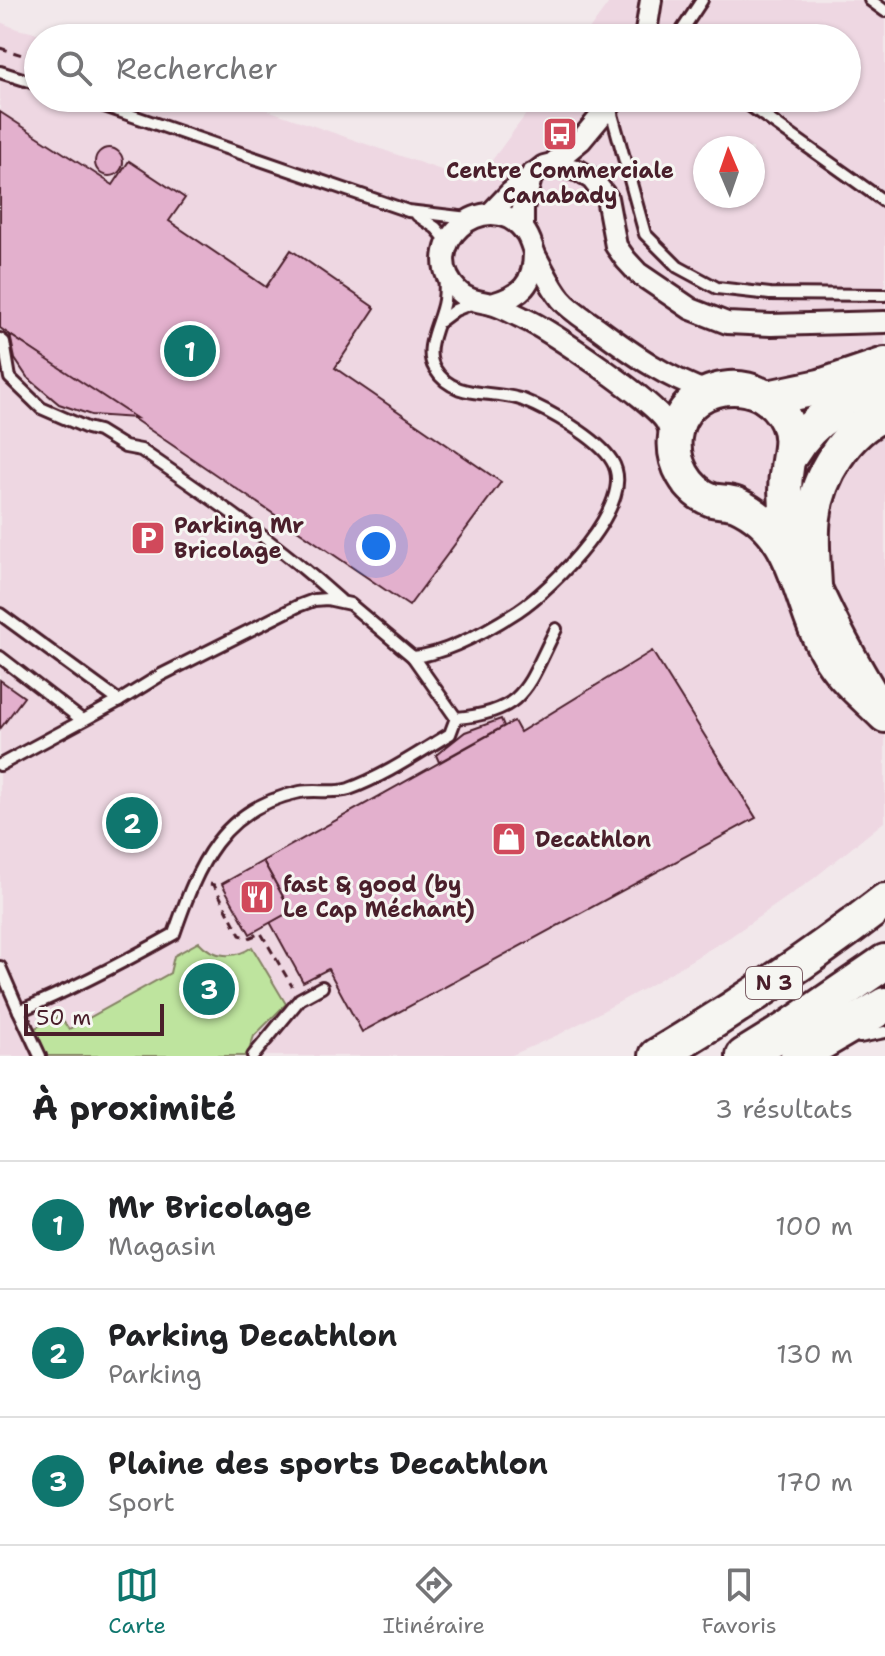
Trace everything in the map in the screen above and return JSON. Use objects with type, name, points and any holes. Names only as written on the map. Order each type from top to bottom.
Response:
[{"type":"highway","points":[[768,398],[820,387],[885,365]]},
{"type":"highway","points":[[789,461],[806,430],[821,418],[863,398],[885,393]]},
{"type":"highway","points":[[814,586],[813,516],[817,495],[831,464],[845,444],[859,430],[885,413]]},
{"type":"highway","name":"N 3","points":[[657,1056],[810,959],[885,901]]},
{"type":"highway","name":"N 3","points":[[744,1056],[885,962]]},
{"type":"highway","points":[[799,1056],[885,1005]]},
{"type":"main road","points":[[789,461],[774,487],[756,499],[734,503],[712,500],[692,487],[679,469],[674,447],[676,430],[683,414],[694,401],[723,387],[739,387],[768,398],[779,409],[791,438],[788,522],[833,629],[883,714]]},
{"type":"main road","points":[[734,503],[773,530],[783,543],[811,621],[830,658],[857,691],[883,714]]},
{"type":"street","points":[[605,112],[581,140],[552,164],[532,174],[480,216],[456,228],[446,251],[449,278],[459,293],[537,324],[643,401],[665,421],[674,447]]},
{"type":"street","points":[[552,164],[579,171],[592,179],[607,198],[616,246],[626,260],[638,273],[691,309],[727,323],[885,322]]},
{"type":"street","points":[[532,174],[523,208],[523,229],[561,299],[641,361],[677,382],[708,392]]},
{"type":"street","points":[[480,216],[506,217],[523,229]]},
{"type":"street","points":[[483,303],[511,298],[522,289],[530,278],[534,253]]},
{"type":"lane","points":[[648,19],[663,0]]},
{"type":"lane","points":[[686,24],[702,0]]},
{"type":"lane","points":[[870,0],[885,11]]},
{"type":"lane","points":[[0,72],[24,80]]},
{"type":"lane","points":[[122,112],[408,211],[428,221],[446,251],[445,297],[430,351],[433,367],[446,383],[471,393],[495,393],[524,400],[600,446],[614,463],[618,482],[605,518],[552,583],[520,609],[483,631],[429,656],[413,657]]},
{"type":"lane","points":[[615,112],[645,234],[678,267],[717,288],[770,294],[885,295]]},
{"type":"lane","points":[[759,112],[885,202]]},
{"type":"lane","points":[[408,211],[480,216]]},
{"type":"lane","points":[[439,322],[455,310],[483,303]]},
{"type":"lane","points":[[0,339],[4,342],[10,378],[41,408],[99,431],[125,447],[141,450],[252,527],[302,565],[340,600],[377,624],[413,657],[456,718]]},
{"type":"lane","points":[[0,765],[161,675],[298,606],[314,600],[340,600]]},
{"type":"lane","points":[[0,614],[119,701]]},
{"type":"lane","points":[[456,718],[499,711],[519,696],[537,673],[556,629]]},
{"type":"lane","points":[[0,657],[82,720]]},
{"type":"lane","points":[[19,1011],[67,991],[174,934],[208,852],[226,829],[261,805],[300,792],[345,790],[369,780],[450,734],[456,718]]},
{"type":"lane","points":[[0,967],[40,1056]]},
{"type":"lane","points":[[253,1056],[300,999],[322,987]]},
{"type":"lane","points":[[799,1056],[885,1032]]},
{"type":"path","points":[[0,48],[24,56]]},
{"type":"path","points":[[196,876],[214,885],[240,935],[249,938],[261,933],[300,999]]},
{"type":"shaded area","points":[[611,0],[885,0],[885,821],[813,879],[730,937],[560,1034],[510,1056],[0,1056],[0,22],[24,30],[24,112],[274,112],[476,182],[528,112],[861,112],[861,24],[593,24]]},
{"type":"green space","points":[[199,942],[211,951],[224,955],[239,954],[252,947],[286,1004],[254,1036],[247,1056],[36,1056],[29,1042],[35,1028],[59,1016],[69,1029],[170,973],[174,956]]},
{"type":"building","points":[[0,112],[113,185],[129,161],[185,198],[169,221],[266,287],[291,250],[375,308],[335,368],[501,482],[409,606],[0,328]]},
{"type":"building","points":[[109,148],[119,152],[123,162],[119,172],[109,176],[99,172],[95,162],[99,152]]},
{"type":"building","points":[[10,335],[136,418],[91,415],[59,404],[27,377],[15,359]]},
{"type":"building","name":"Decathlon","points":[[652,651],[756,818],[362,1032],[328,969],[303,982],[270,922],[291,911],[263,861],[514,721],[520,732]]},
{"type":"building","points":[[0,680],[24,697],[0,729]]},
{"type":"building","points":[[501,719],[504,726],[439,762],[436,755],[465,732]]},
{"type":"building","name":"fast & good (by Le Cap Méchant)","points":[[263,861],[291,911],[250,934],[222,884]]},
{"type":"place","name":"Centre Commerciale Canabady","points":[[560,134]]},
{"type":"place","name":"Mr Bricolage","points":[[190,351]]},
{"type":"place","name":"Parking Mr Bricolage","points":[[148,538]]},
{"type":"place","name":"Parking Decathlon","points":[[132,823]]},
{"type":"place","name":"Decathlon","points":[[509,839]]},
{"type":"place","name":"fast & good (by Le Cap Méchant)","points":[[257,897]]},
{"type":"place","name":"Plaine des sports Decathlon","points":[[209,989]]}]
